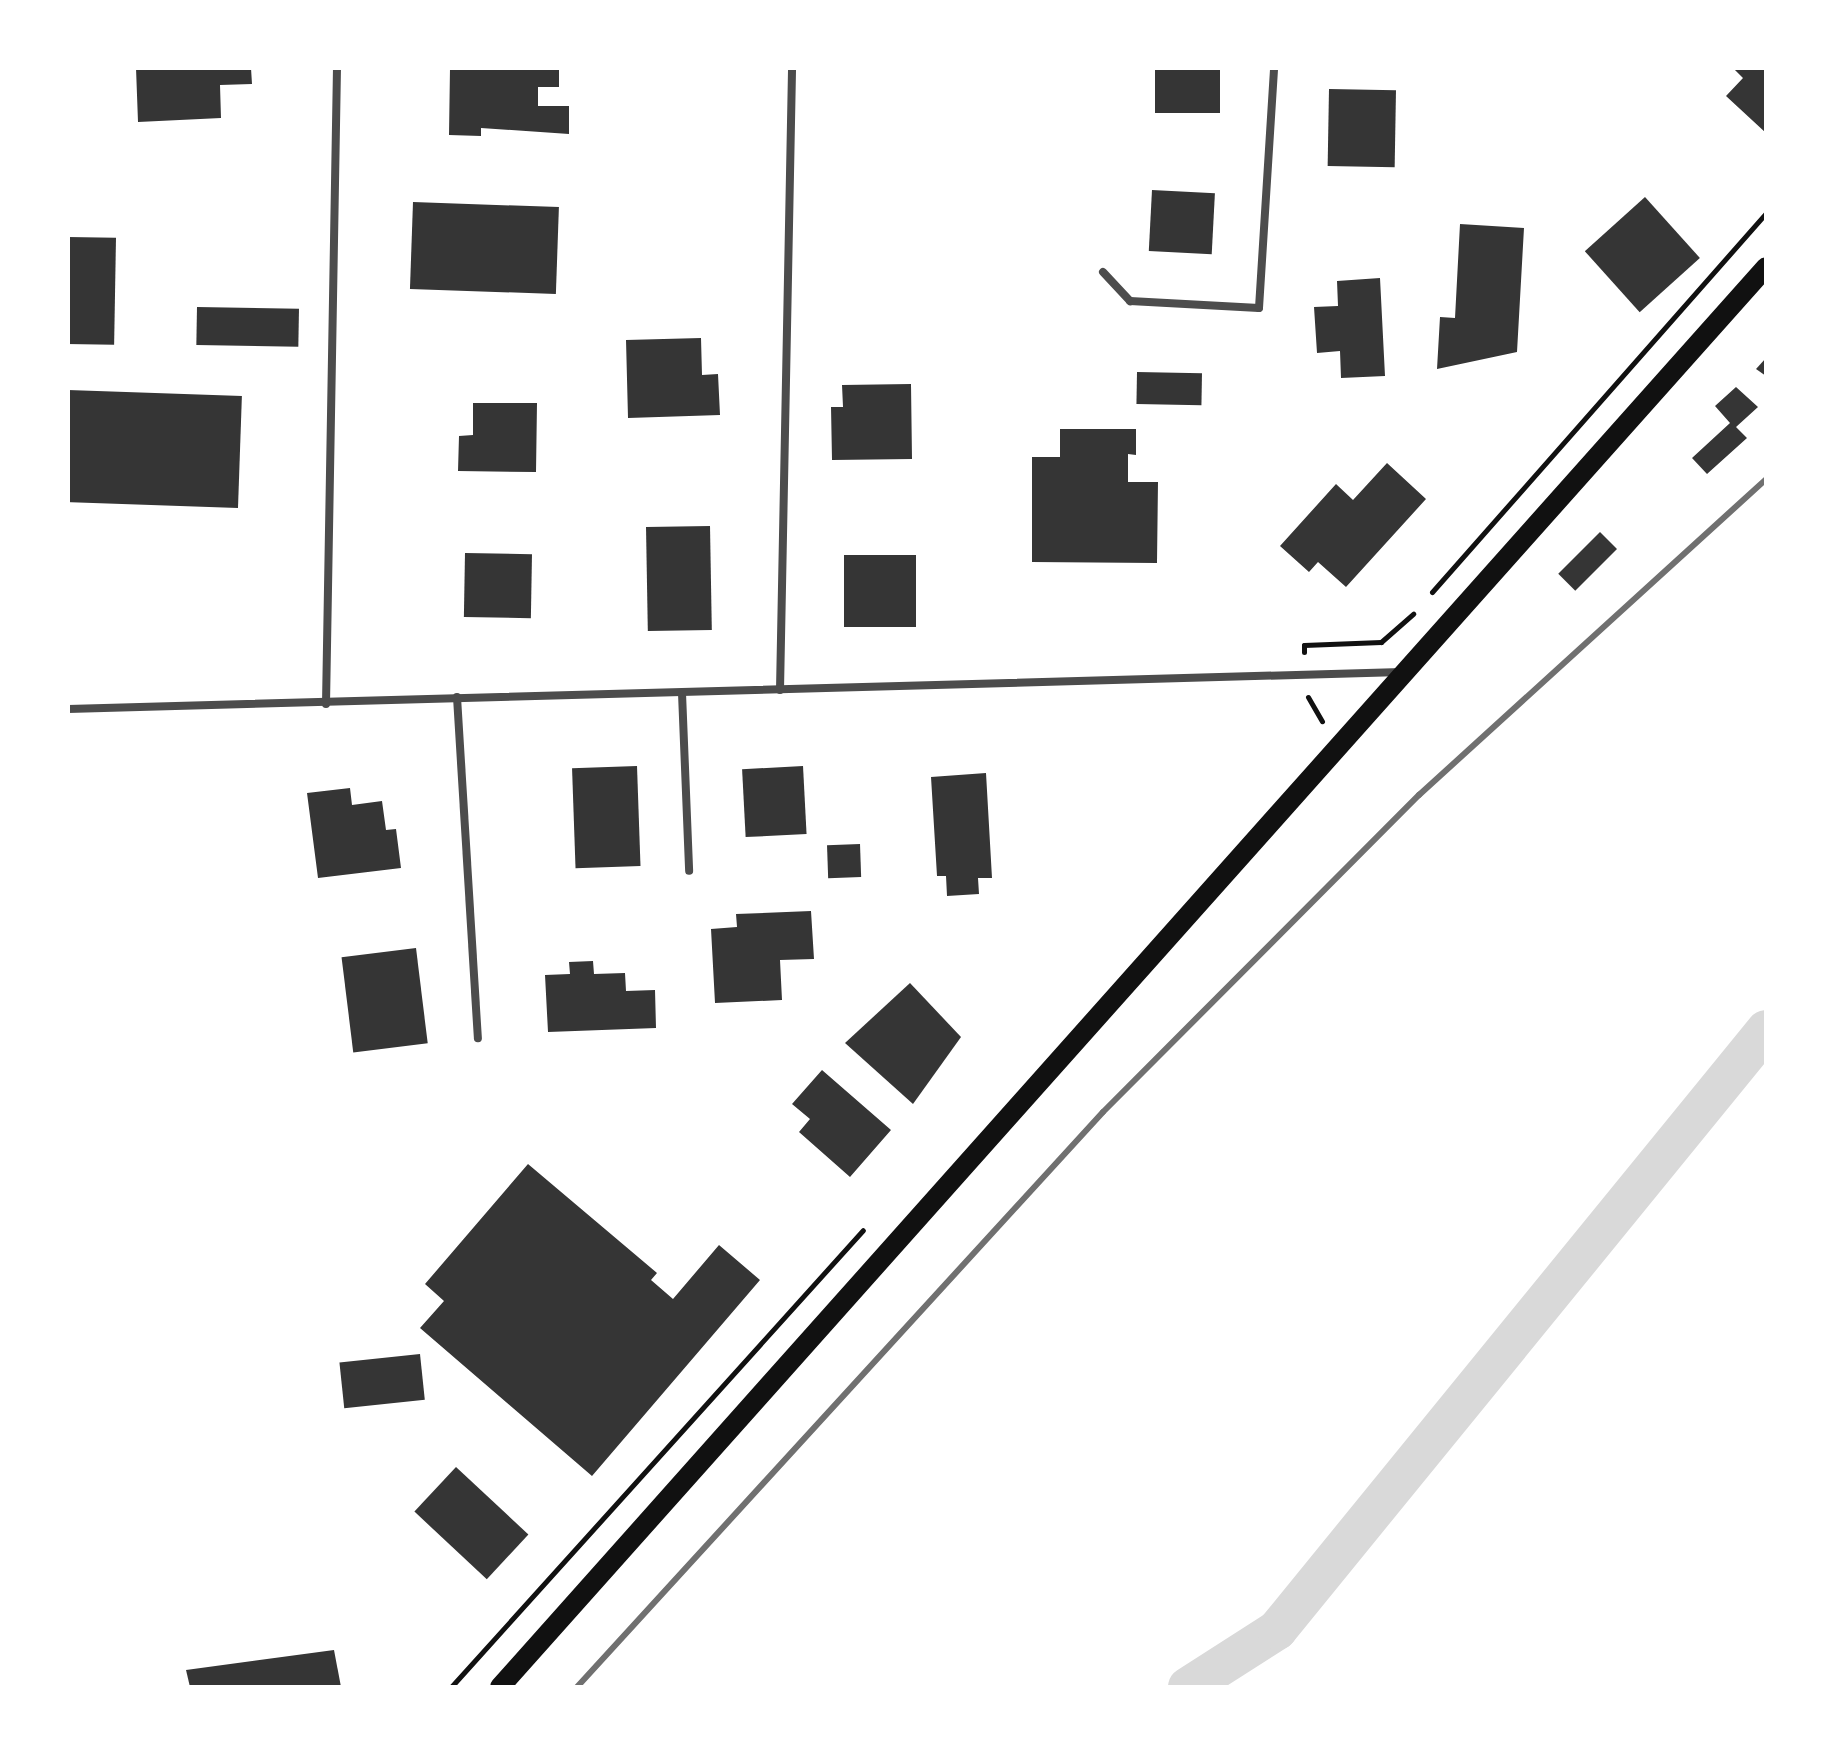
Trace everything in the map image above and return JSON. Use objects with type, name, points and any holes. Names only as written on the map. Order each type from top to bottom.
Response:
[{"type":"main road","points":[[500,1687],[1766,267]]},
{"type":"street","points":[[326,704],[337,68]]},
{"type":"street","points":[[780,690],[792,68]]},
{"type":"street","points":[[1103,272],[1130,301],[1259,308],[1274,68]]},
{"type":"street","points":[[68,709],[1405,672]]},
{"type":"street","points":[[682,693],[689,871]]},
{"type":"street","points":[[457,697],[478,1038]]},
{"type":"path","points":[[1314,730],[1324,718],[1304,692],[1304,645],[1381,642],[1414,613],[1766,213]]},
{"type":"path","points":[[451,1687],[867,1226]]},
{"type":"building","points":[[136,68],[251,68],[252,84],[220,85],[221,118],[138,122]]},
{"type":"building","points":[[450,68],[559,68],[559,87],[538,87],[538,106],[569,106],[569,134],[481,128],[481,136],[449,135]]},
{"type":"building","points":[[1155,68],[1220,68],[1220,113],[1155,113]]},
{"type":"building","points":[[1733,68],[1766,68],[1766,133],[1726,96],[1743,78]]},
{"type":"building","points":[[1329,89],[1396,90],[1395,167],[1328,166]]},
{"type":"building","points":[[1152,190],[1215,193],[1212,254],[1149,251]]},
{"type":"building","points":[[1645,197],[1700,258],[1640,312],[1585,251]]},
{"type":"building","points":[[413,202],[559,207],[556,294],[410,289]]},
{"type":"building","points":[[1460,224],[1524,228],[1517,352],[1437,369],[1440,317],[1455,318]]},
{"type":"building","points":[[68,237],[116,238],[114,345],[68,344]]},
{"type":"building","points":[[1380,278],[1385,376],[1341,378],[1340,351],[1317,353],[1314,307],[1338,306],[1337,281]]},
{"type":"building","points":[[197,307],[299,309],[298,347],[196,345]]},
{"type":"building","points":[[701,338],[702,375],[718,374],[720,415],[628,418],[626,340]]},
{"type":"building","points":[[1766,358],[1766,376],[1756,369]]},
{"type":"building","points":[[1137,372],[1202,373],[1201,405],[1136,404]]},
{"type":"building","points":[[911,384],[912,459],[832,460],[831,407],[843,407],[842,385]]},
{"type":"building","points":[[1736,387],[1758,407],[1736,427],[1747,438],[1707,474],[1692,458],[1730,423],[1715,406]]},
{"type":"building","points":[[68,390],[242,396],[238,508],[68,502]]},
{"type":"building","points":[[473,403],[537,403],[536,472],[458,471],[459,436],[473,435]]},
{"type":"building","points":[[1060,429],[1136,429],[1136,455],[1128,454],[1128,482],[1158,482],[1157,563],[1032,562],[1032,457],[1060,457]]},
{"type":"building","points":[[1387,463],[1426,499],[1346,587],[1318,562],[1309,572],[1280,546],[1336,484],[1353,500]]},
{"type":"building","points":[[710,526],[712,630],[648,631],[646,527]]},
{"type":"building","points":[[1600,532],[1617,549],[1575,591],[1558,574]]},
{"type":"building","points":[[465,553],[532,554],[531,618],[464,617]]},
{"type":"building","points":[[844,555],[916,555],[916,627],[844,627]]},
{"type":"building","points":[[637,766],[640,866],[576,868],[572,768]]},
{"type":"building","points":[[803,766],[807,834],[746,837],[742,769]]},
{"type":"building","points":[[986,773],[992,878],[978,878],[979,894],[947,896],[946,876],[937,876],[931,777]]},
{"type":"building","points":[[350,788],[352,805],[382,801],[386,830],[396,829],[401,868],[318,878],[307,793]]},
{"type":"building","points":[[860,844],[861,877],[828,878],[827,845]]},
{"type":"building","points":[[811,911],[814,959],[780,960],[782,1000],[715,1003],[711,929],[737,927],[736,914]]},
{"type":"building","points":[[416,948],[428,1043],[353,1052],[342,957]]},
{"type":"building","points":[[593,961],[594,974],[625,973],[626,991],[655,990],[656,1028],[548,1032],[545,975],[570,974],[569,962]]},
{"type":"building","points":[[910,983],[961,1037],[913,1104],[845,1043]]},
{"type":"building","points":[[822,1070],[891,1130],[850,1177],[799,1132],[810,1119],[792,1104]]},
{"type":"building","points":[[528,1164],[657,1273],[651,1280],[673,1299],[719,1245],[760,1280],[592,1476],[420,1328],[444,1301],[425,1284]]},
{"type":"building","points":[[420,1354],[425,1400],[344,1408],[339,1362]]},
{"type":"building","points":[[456,1467],[528,1535],[487,1579],[414,1512]]},
{"type":"building","points":[[334,1650],[341,1687],[190,1687],[186,1670]]},
{"type":"waterway","points":[[1188,1687],[1277,1630],[1766,1030]]},
{"type":"railway","points":[[577,1687],[1103,1112],[1419,795],[1766,479]]}]
